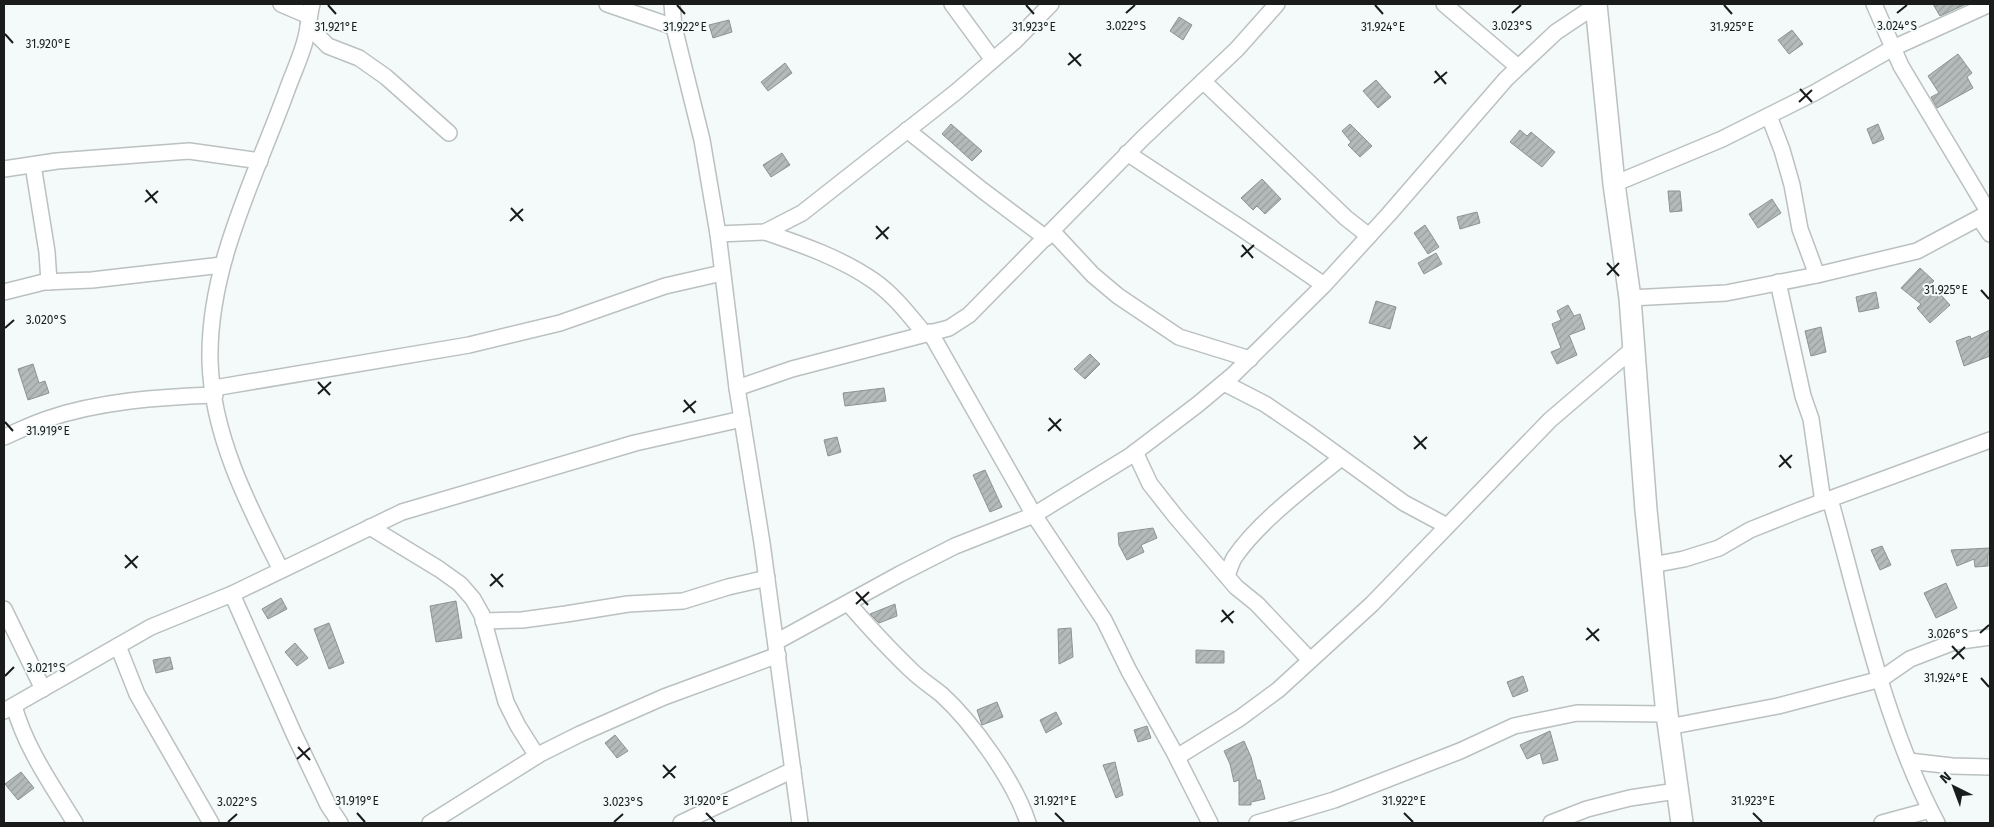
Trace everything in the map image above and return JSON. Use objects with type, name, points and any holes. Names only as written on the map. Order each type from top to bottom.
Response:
[{"type":"street","points":[[282,4],[310,15],[328,46],[359,58],[386,77],[450,133]]},
{"type":"street","points":[[606,4],[674,27]]},
{"type":"street","points":[[672,4],[674,27],[702,140],[718,234],[737,388],[767,578],[800,823]]},
{"type":"street","points":[[952,4],[993,60]]},
{"type":"street","points":[[765,232],[802,213],[956,92],[1015,41],[1051,4]]},
{"type":"street","points":[[737,388],[792,369],[949,328],[969,315],[1128,153],[1237,49],[1277,4]]},
{"type":"street","points":[[1444,4],[1518,68]]},
{"type":"street","points":[[430,823],[537,756],[580,734],[777,649],[848,603],[900,574],[955,546],[1034,515],[1135,452],[1224,383],[1250,358],[1324,285],[1369,236],[1506,79],[1556,32],[1596,4],[1614,184],[1630,298],[1652,565],[1668,720],[1676,791],[1682,823]]},
{"type":"street","points":[[1874,4],[1901,66],[1986,214],[1990,234]]},
{"type":"street","points":[[1614,184],[1722,139],[1814,93],[1893,48],[1990,4]]},
{"type":"street","points":[[281,570],[259,527],[233,466],[217,414],[210,362],[211,319],[222,265],[303,47],[310,15]]},
{"type":"street","points":[[1203,81],[1339,212],[1369,236]]},
{"type":"street","points":[[1769,116],[1782,150],[1792,185],[1800,229],[1817,275]]},
{"type":"street","points":[[907,130],[982,190],[1049,235],[1118,296],[1179,337],[1250,358]]},
{"type":"street","points":[[4,169],[57,161],[189,151],[260,161]]},
{"type":"street","points":[[1128,153],[1324,285]]},
{"type":"street","points":[[33,165],[47,252],[49,282]]},
{"type":"street","points":[[1630,298],[1726,293],[1817,275],[1917,251],[1986,214]]},
{"type":"street","points":[[718,234],[765,232],[835,258],[875,282],[928,333],[1034,515],[1104,620],[1210,823]]},
{"type":"street","points":[[4,292],[49,282],[92,280],[222,265]]},
{"type":"street","points":[[4,437],[47,419],[111,404],[162,396],[214,392],[469,345],[560,323],[665,286],[722,273]]},
{"type":"street","points":[[1778,282],[1803,396],[1811,419],[1827,500],[1881,679],[1909,762],[1933,817],[1882,823]]},
{"type":"street","points":[[1177,757],[1240,718],[1278,690],[1372,604],[1550,420],[1634,348]]},
{"type":"street","points":[[1224,383],[1265,404],[1404,503],[1447,526]]},
{"type":"street","points":[[75,823],[35,757],[9,708],[151,627],[232,594],[402,512],[466,491],[635,443],[742,419]]},
{"type":"street","points":[[1652,565],[1684,559],[1719,548],[1750,530],[1990,440]]},
{"type":"street","points":[[1135,452],[1150,484],[1236,587],[1264,611],[1310,660]]},
{"type":"street","points":[[1227,576],[1233,559],[1254,534],[1341,458]]},
{"type":"street","points":[[370,527],[406,547],[460,584],[473,599],[483,621],[506,702],[518,726],[537,756]]},
{"type":"street","points":[[483,621],[557,615],[628,604],[683,601],[728,587],[767,578]]},
{"type":"street","points":[[232,594],[298,743],[328,805],[340,823]]},
{"type":"street","points":[[848,603],[913,672],[942,695],[974,731],[1024,808],[1028,823]]},
{"type":"street","points":[[4,609],[43,689]]},
{"type":"street","points":[[1257,823],[1334,800],[1460,751],[1514,726],[1577,714],[1668,720],[1778,706],[1881,679],[1910,659],[1954,642],[1990,637]]},
{"type":"street","points":[[118,646],[137,694],[212,823]]},
{"type":"street","points":[[1909,762],[1990,767]]},
{"type":"street","points":[[681,823],[793,770]]},
{"type":"street","points":[[1551,823],[1587,809],[1630,798],[1676,791]]},
{"type":"building","points":[[1933,4],[1966,4],[1940,16]]},
{"type":"building","points":[[1179,17],[1192,25],[1183,40],[1170,31]]},
{"type":"building","points":[[729,20],[732,32],[713,38],[709,25]]},
{"type":"building","points":[[1792,30],[1803,44],[1789,54],[1778,40]]},
{"type":"building","points":[[1958,54],[1972,73],[1967,77],[1973,88],[1937,108],[1931,97],[1939,93],[1928,76]]},
{"type":"building","points":[[785,63],[792,73],[768,91],[761,82]]},
{"type":"building","points":[[1376,80],[1391,97],[1378,108],[1363,91]]},
{"type":"building","points":[[951,124],[982,151],[972,161],[942,134]]},
{"type":"building","points":[[1350,124],[1372,146],[1360,157],[1348,145],[1351,142],[1342,131]]},
{"type":"building","points":[[1878,124],[1884,139],[1873,144],[1867,129]]},
{"type":"building","points":[[1520,130],[1527,136],[1531,132],[1555,152],[1542,167],[1510,142]]},
{"type":"building","points":[[782,153],[790,165],[771,177],[763,165]]},
{"type":"building","points":[[1262,179],[1281,199],[1265,214],[1257,206],[1253,210],[1241,198]]},
{"type":"building","points":[[1668,191],[1680,191],[1682,211],[1670,212]]},
{"type":"building","points":[[1772,199],[1781,213],[1758,228],[1749,214]]},
{"type":"building","points":[[1477,212],[1480,223],[1460,229],[1457,217]]},
{"type":"building","points":[[1425,225],[1439,247],[1428,254],[1414,233]]},
{"type":"building","points":[[1436,253],[1442,264],[1424,274],[1418,263]]},
{"type":"building","points":[[1920,268],[1934,281],[1931,284],[1950,305],[1930,323],[1917,308],[1921,304],[1901,288]]},
{"type":"building","points":[[1876,292],[1879,308],[1859,312],[1856,297]]},
{"type":"building","points":[[1376,301],[1396,307],[1390,329],[1369,323]]},
{"type":"building","points":[[1568,305],[1574,316],[1580,314],[1585,329],[1569,335],[1577,355],[1557,364],[1551,352],[1561,348],[1552,324],[1561,320],[1557,311]]},
{"type":"building","points":[[1821,327],[1826,352],[1811,356],[1805,331]]},
{"type":"building","points":[[1990,330],[1990,356],[1964,366],[1956,341],[1970,336],[1971,339]]},
{"type":"building","points":[[1090,354],[1100,364],[1085,379],[1074,369]]},
{"type":"building","points":[[33,364],[39,383],[45,381],[49,393],[28,400],[18,369]]},
{"type":"building","points":[[884,388],[886,401],[845,406],[843,393]]},
{"type":"building","points":[[837,437],[841,452],[828,456],[824,440]]},
{"type":"building","points":[[985,470],[1002,507],[990,512],[973,475]]},
{"type":"building","points":[[1153,528],[1157,538],[1141,545],[1144,552],[1127,560],[1119,545],[1118,533]]},
{"type":"building","points":[[1882,546],[1891,565],[1880,570],[1871,550]]},
{"type":"building","points":[[1990,548],[1988,566],[1975,567],[1974,559],[1957,566],[1951,550]]},
{"type":"building","points":[[1946,583],[1957,608],[1936,618],[1924,593]]},
{"type":"building","points":[[281,598],[287,609],[268,619],[262,609]]},
{"type":"building","points":[[456,601],[462,638],[436,642],[430,606]]},
{"type":"building","points":[[895,604],[897,616],[879,623],[870,614]]},
{"type":"building","points":[[329,623],[344,663],[329,669],[314,629]]},
{"type":"building","points":[[1071,628],[1073,657],[1059,664],[1058,629]]},
{"type":"building","points":[[295,643],[308,658],[297,666],[285,652]]},
{"type":"building","points":[[1196,650],[1224,651],[1224,663],[1196,663]]},
{"type":"building","points":[[170,657],[173,669],[156,673],[153,660]]},
{"type":"building","points":[[1523,676],[1528,691],[1513,697],[1507,682]]},
{"type":"building","points":[[997,702],[1003,717],[982,725],[977,710]]},
{"type":"building","points":[[1056,712],[1062,724],[1046,733],[1040,720]]},
{"type":"building","points":[[1147,726],[1151,738],[1138,742],[1134,730]]},
{"type":"building","points":[[1550,731],[1558,760],[1543,764],[1540,753],[1527,759],[1520,745]]},
{"type":"building","points":[[615,735],[628,751],[617,758],[605,743]]},
{"type":"building","points":[[1244,741],[1251,757],[1257,780],[1260,780],[1265,799],[1251,802],[1251,805],[1239,805],[1239,780],[1234,782],[1230,764],[1224,751]]},
{"type":"building","points":[[1115,762],[1123,795],[1116,798],[1103,765]]},
{"type":"building","points":[[21,772],[34,788],[18,800],[5,784]]}]
